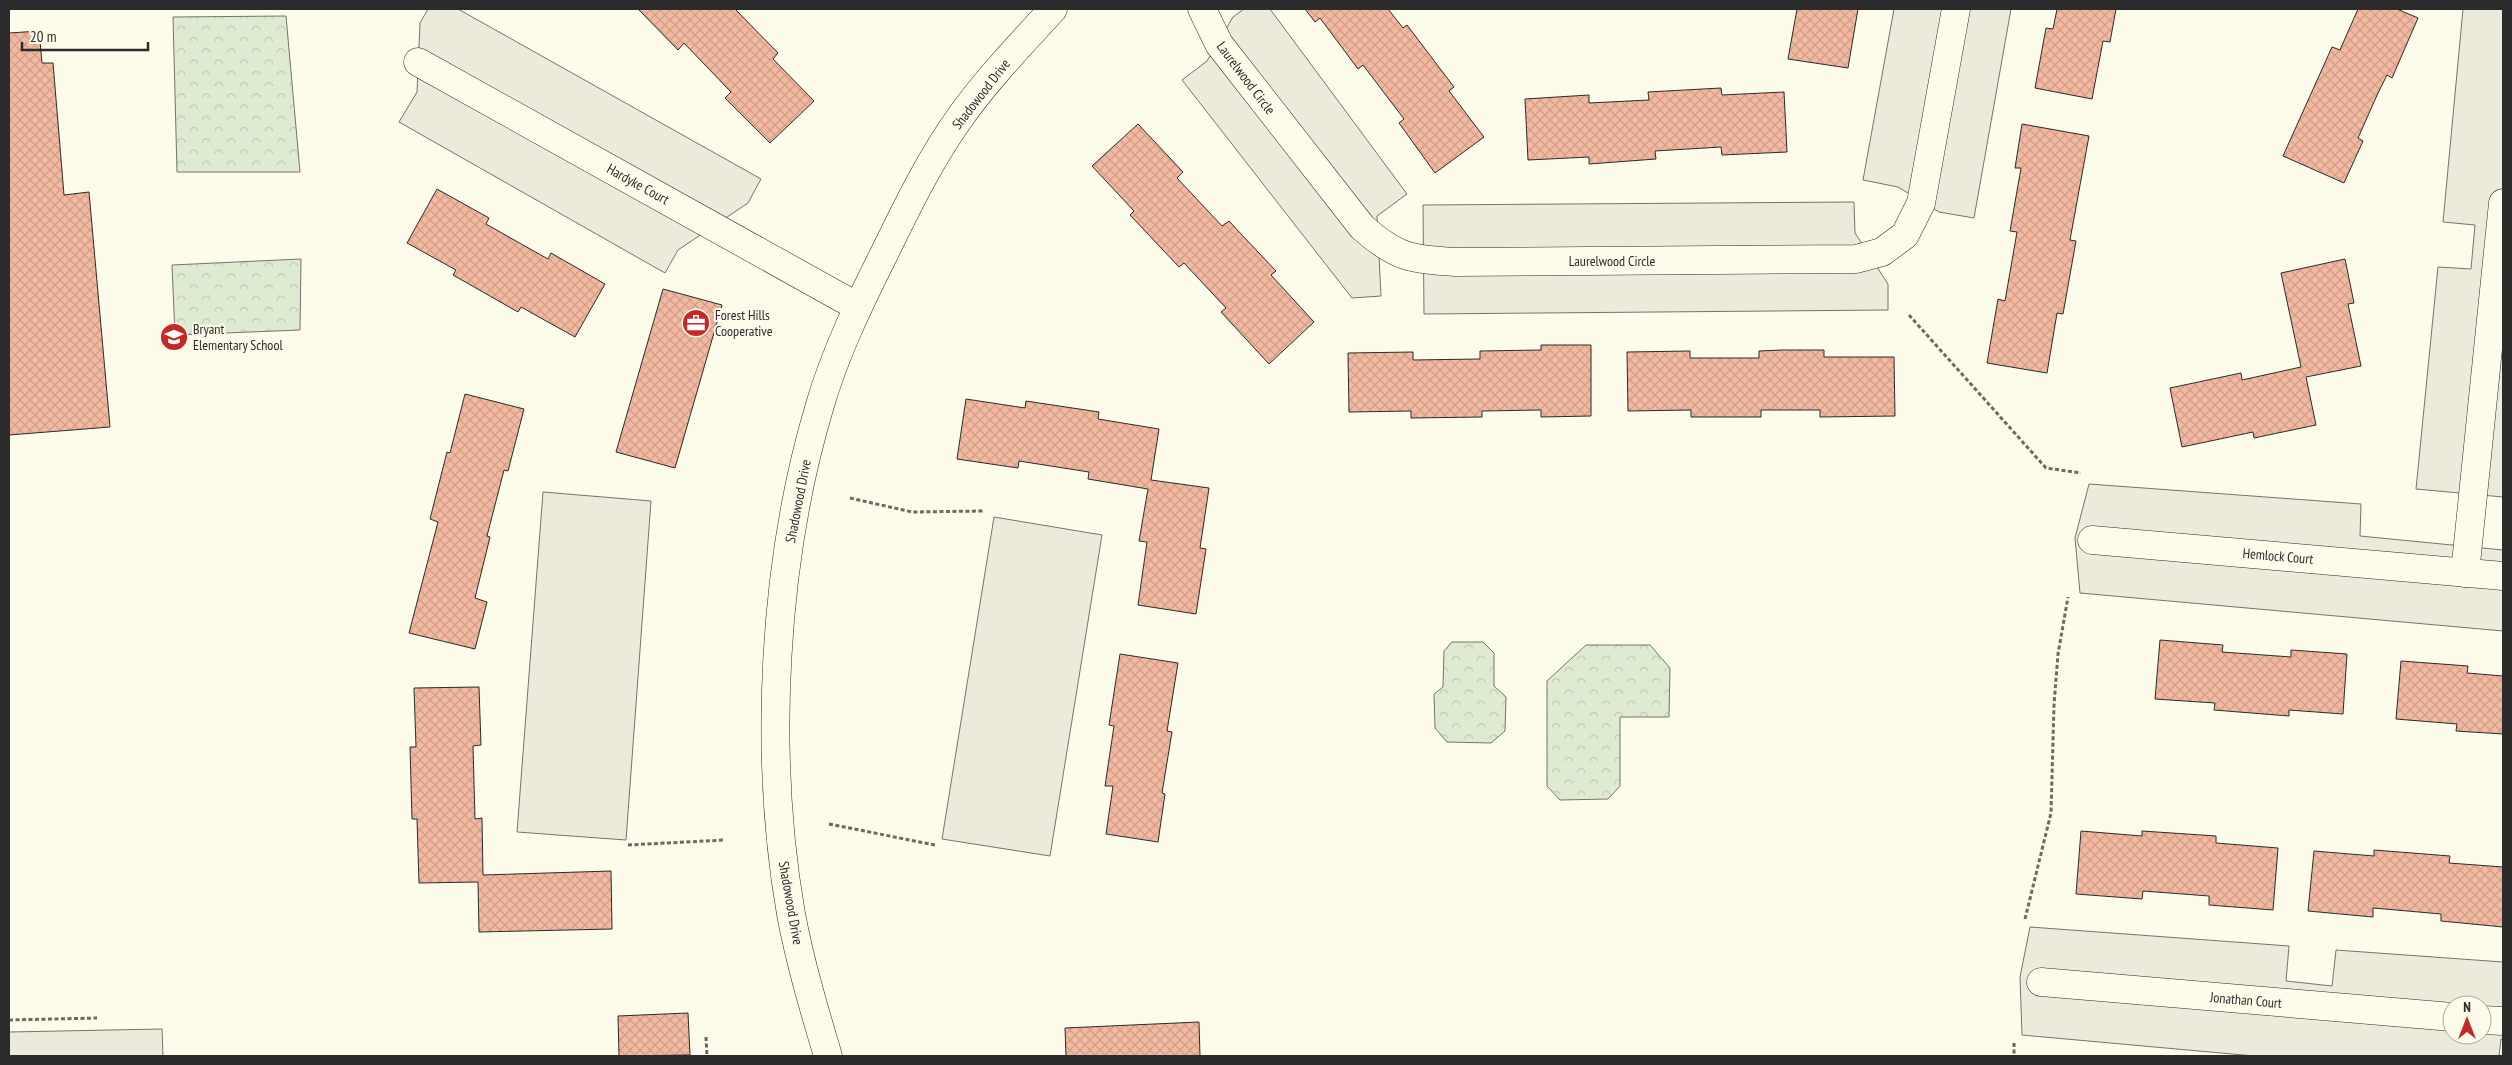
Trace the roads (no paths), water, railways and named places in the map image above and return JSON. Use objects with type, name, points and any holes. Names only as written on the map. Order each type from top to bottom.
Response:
[{"type":"street","name":"Shadowood Drive","points":[[828,1056],[810,997],[791,915],[779,826],[776,746],[779,640],[784,572],[799,487],[820,403],[858,307],[916,188],[961,115],[1053,9]]},
{"type":"street","name":"Laurelwood Circle","points":[[1202,9],[1219,44],[1362,227],[1388,250],[1401,256],[1456,262],[1856,259],[1882,252],[1905,235],[1921,203],[1956,9]]},
{"type":"street","name":"Hardyke Court","points":[[418,62],[858,307]]},
{"type":"street","points":[[2465,572],[2503,203]]},
{"type":"street","name":"Hemlock Court","points":[[2092,540],[2503,576]]},
{"type":"street","name":"Jonathan Court","points":[[2041,982],[2442,1016]]},
{"type":"place","name":"Forest Hills Cooperative","points":[[696,323]]},
{"type":"place","name":"Bryant Elementary School","points":[[174,337]]}]
